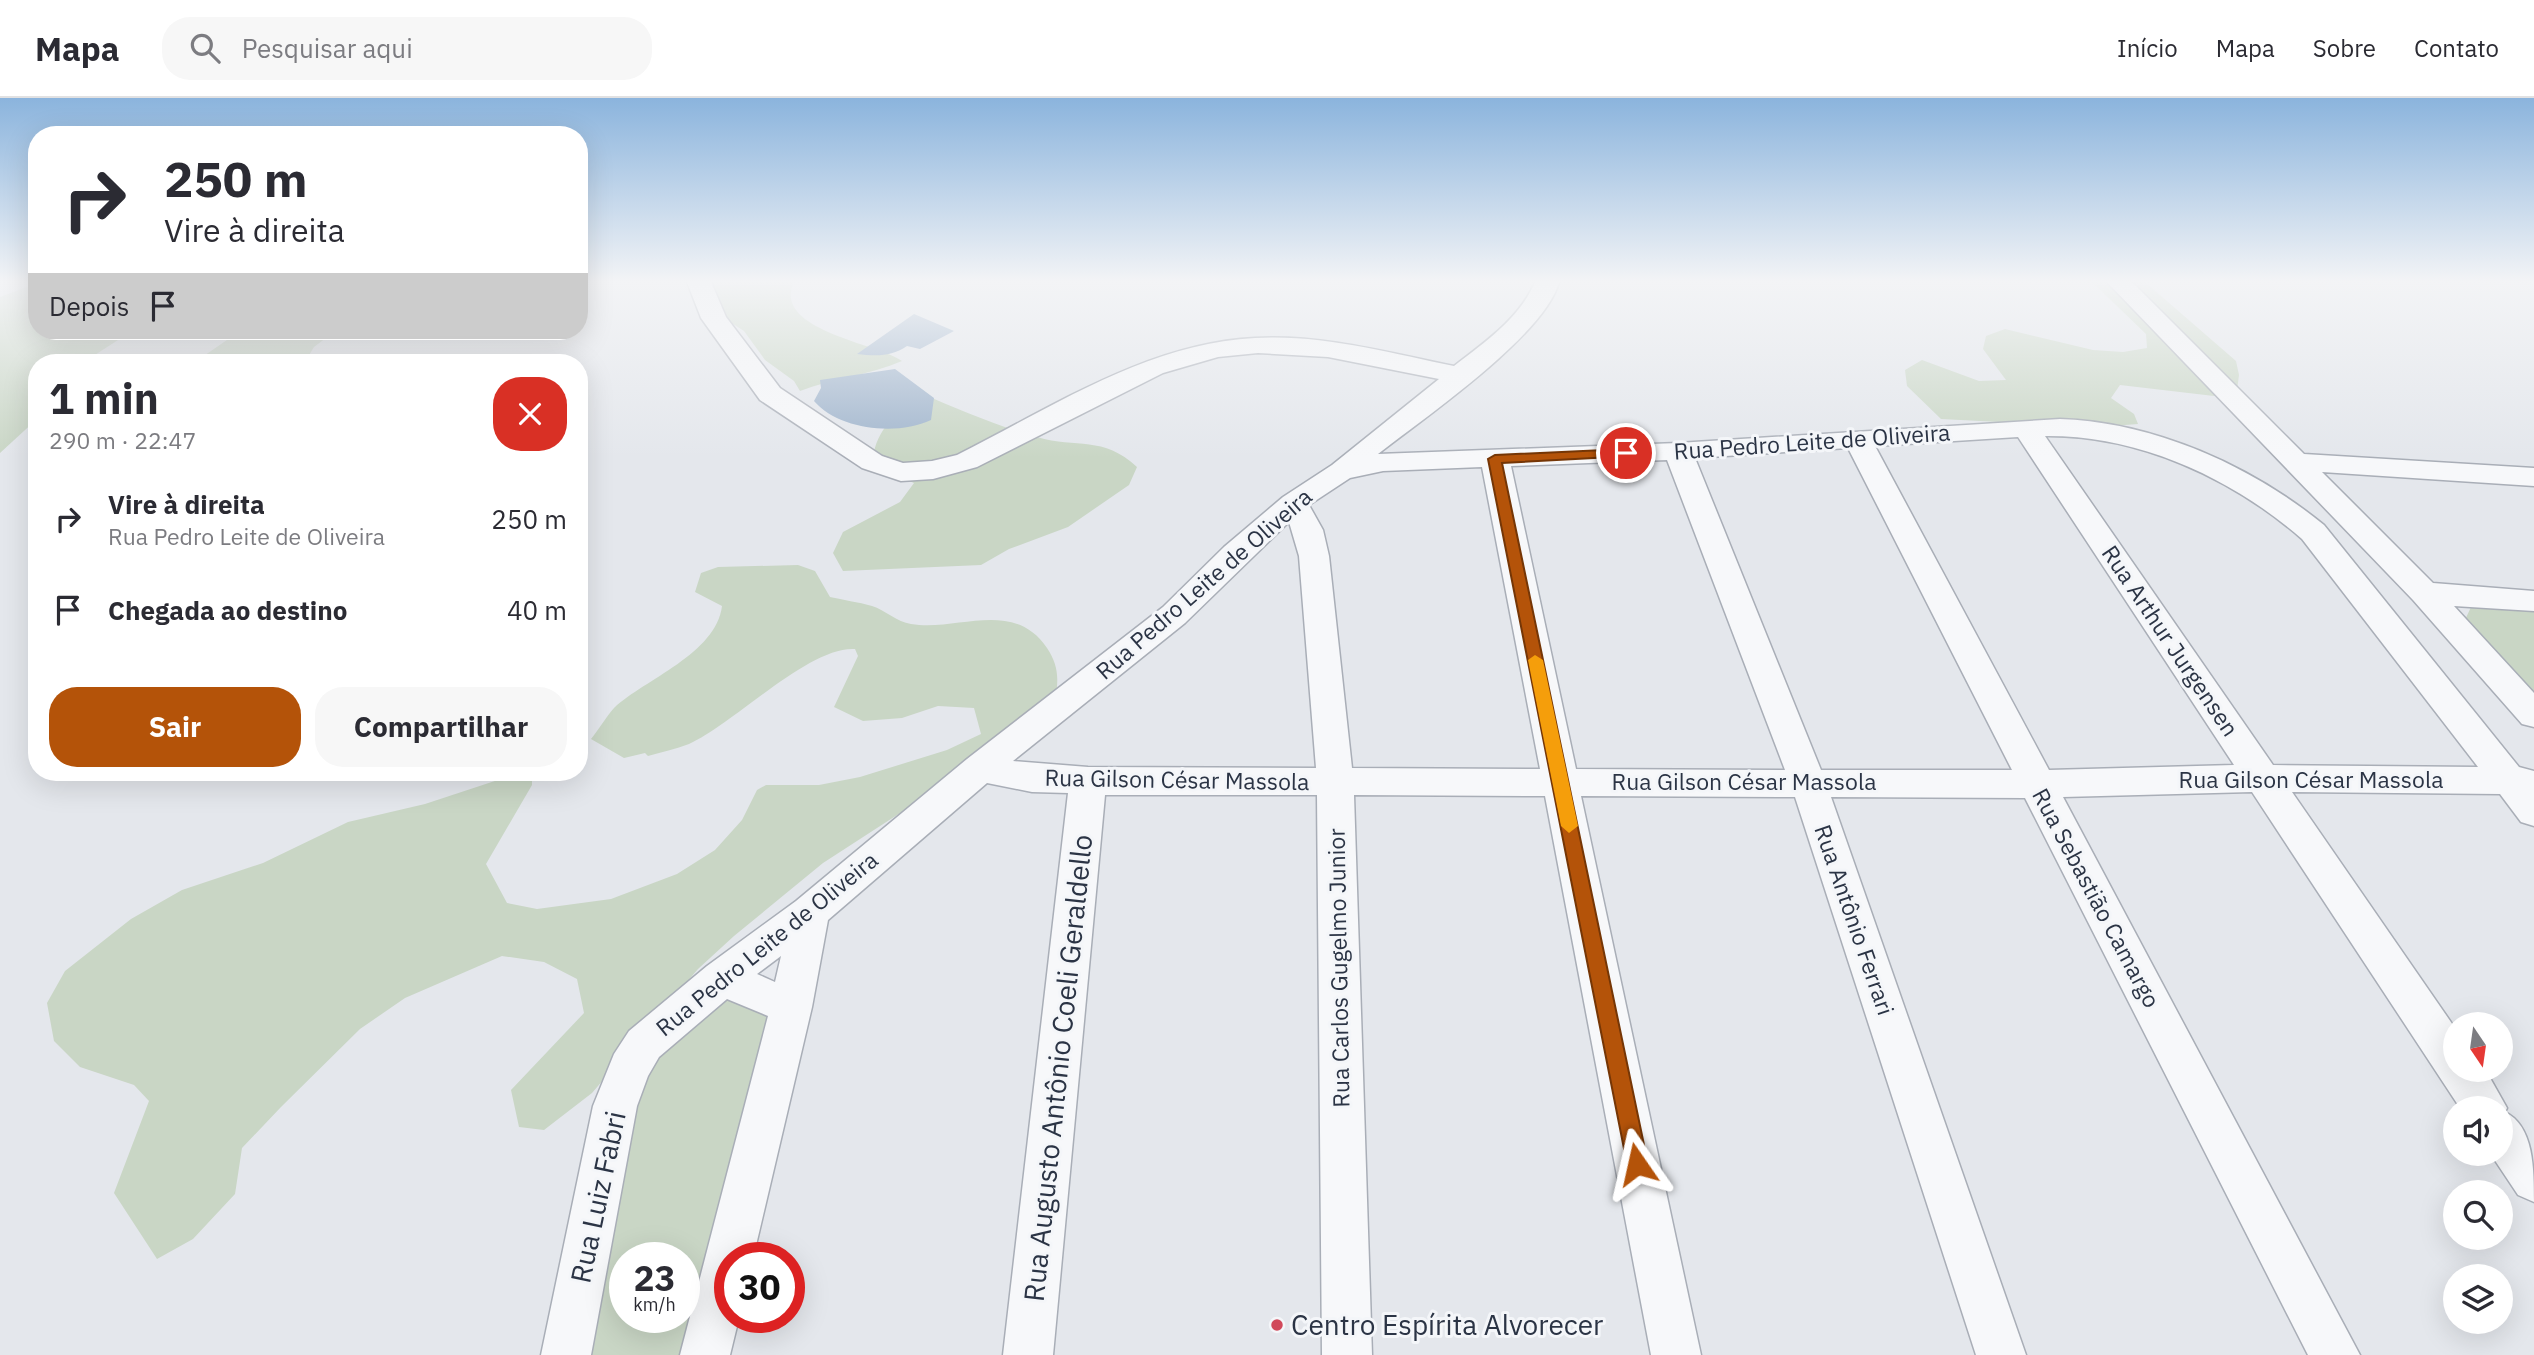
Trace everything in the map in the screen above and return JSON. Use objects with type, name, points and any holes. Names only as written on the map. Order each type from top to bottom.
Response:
[{"type":"street","points":[[731,341],[770,394],[872,462],[901,472],[933,470],[967,461],[1154,367],[1216,349],[1258,345],[1328,349],[1459,375]]},
{"type":"street","points":[[1341,471],[1503,341]]},
{"type":"street","points":[[2177,341],[2424,593],[2534,715]]},
{"type":"street","name":"Rua Pedro Leite de Oliveira","points":[[643,1044],[722,978],[810,912],[980,768],[1174,615],[1235,554],[1293,503],[1341,471],[1383,462],[1678,451],[2064,426],[2118,433],[2168,451],[2253,489],[2295,514],[2313,532],[2521,781],[2534,812]]},
{"type":"street","name":"Rua Arthur Jurgensen","points":[[2026,428],[2443,1045]]},
{"type":"street","name":"Rua Sebastião Camargo","points":[[1858,440],[2334,1355]]},
{"type":"street","name":"Rua Antônio Ferrari","points":[[1678,451],[1808,782],[2001,1355]]},
{"type":"street","points":[[1495,459],[1676,1355]]},
{"type":"street","points":[[2298,462],[2534,477]]},
{"type":"street","name":"Rua Carlos Gugelmo Junior","points":[[1293,503],[1308,530],[1314,556],[1335,782],[1347,1355]]},
{"type":"street","points":[[2424,593],[2534,601]]},
{"type":"street","name":"Rua Gilson César Massola","points":[[980,768],[1032,778],[1088,781],[2036,784],[2264,778],[2521,781]]},
{"type":"street","name":"Rua Augusto Antônio Coeli Geraldello","points":[[1028,1355],[1088,781]]},
{"type":"street","points":[[705,1355],[791,1007],[810,912]]},
{"type":"street","points":[[722,978],[791,1007]]},
{"type":"street","name":"Rua Luiz Fabri","points":[[566,1355],[615,1106],[628,1069],[643,1044]]},
{"type":"street","points":[[2513,1148],[2534,1180]]},
{"type":"green space","points":[[0,341],[117,341],[96,354],[28,354],[28,427],[0,453]]},
{"type":"green space","points":[[226,341],[322,341],[310,354],[207,354]]},
{"type":"green space","points":[[751,341],[852,341],[902,361],[800,391],[794,381],[765,360]]},
{"type":"green space","points":[[1985,341],[2054,341],[2093,350],[2123,352],[2147,348],[2146,341],[2213,341],[2236,361],[2239,375],[2237,390],[2214,396],[2120,385],[2111,398],[2134,414],[2138,424],[2099,427],[1941,419],[1907,386],[1905,370],[1922,360],[1979,381],[2006,380],[1983,349]]},
{"type":"green space","points":[[920,393],[1022,433],[1113,450],[1137,467],[1129,485],[1068,527],[1009,549],[981,565],[843,571],[833,553],[843,532],[900,502],[914,483],[891,473],[873,459],[883,430],[896,414]]},
{"type":"green space","points":[[798,565],[815,571],[830,597],[872,606],[911,624],[984,620],[1018,624],[1033,633],[1053,659],[1057,681],[1056,694],[948,782],[823,863],[734,936],[698,969],[592,1093],[544,1130],[519,1127],[511,1090],[584,1013],[577,979],[544,962],[502,956],[405,998],[360,1029],[242,1148],[235,1194],[193,1239],[157,1259],[114,1193],[149,1101],[134,1085],[80,1067],[54,1041],[47,1003],[65,971],[131,919],[182,890],[263,863],[348,822],[425,804],[495,781],[532,781],[486,864],[507,903],[537,909],[611,899],[677,874],[715,850],[742,820],[757,790],[766,785],[819,785],[860,777],[947,750],[981,734],[974,708],[938,706],[902,718],[863,721],[834,707],[858,656],[855,649],[837,651],[794,672],[707,734],[684,746],[648,756],[645,753],[624,758],[591,739],[614,708],[693,652],[707,638],[717,623],[722,606],[695,592],[701,573],[718,567]]},
{"type":"green space","points":[[2471,607],[2534,611],[2534,707],[2465,620]]},
{"type":"green space","points":[[743,999],[765,1011],[772,1033],[700,1299],[700,1242],[609,1242],[609,1333],[691,1333],[685,1355],[581,1355],[631,1081],[708,1001]]},
{"type":"water","points":[[876,341],[936,341],[920,349],[907,346],[883,355],[857,354]]},
{"type":"water","points":[[895,369],[934,398],[931,420],[902,428],[869,427],[838,418],[814,401],[821,388],[820,380]]},
{"type":"slow traffic","points":[[1535,660],[1569,826]]},
{"type":"place","name":"Centro Espírita Alvorecer","points":[[1277,1325]]},
{"type":"route","points":[[1626,453],[1495,459],[1637,1164]]}]
